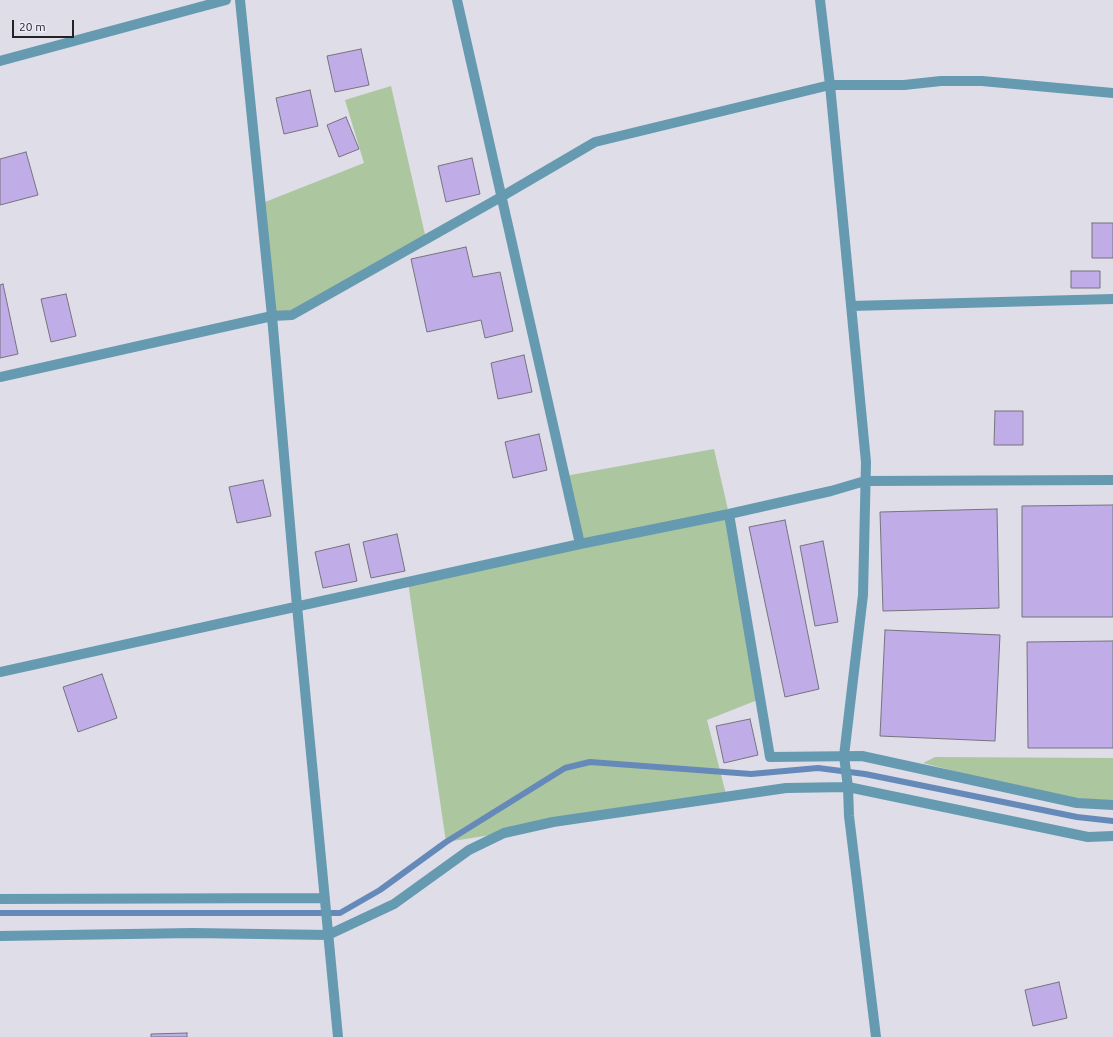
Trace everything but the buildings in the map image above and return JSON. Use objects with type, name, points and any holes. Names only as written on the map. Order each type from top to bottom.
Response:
[{"type":"street","points":[[0,61],[226,0]]},
{"type":"street","points":[[240,0],[272,316],[297,606],[338,1037]]},
{"type":"street","points":[[457,0],[580,544]]},
{"type":"street","points":[[820,0],[830,85],[866,462],[863,595],[844,756],[848,787],[849,816],[876,1037]]},
{"type":"street","points":[[0,377],[272,316],[292,315],[595,142],[830,85],[904,85],[941,81],[982,81],[1113,93]]},
{"type":"street","points":[[851,306],[1113,299]]},
{"type":"street","points":[[0,672],[580,544],[729,514],[865,482],[1113,480]]},
{"type":"street","points":[[729,514],[770,757],[862,756],[1077,803],[1113,805]]},
{"type":"street","points":[[0,936],[193,933],[328,935],[394,904],[469,850],[504,834],[553,822],[786,788],[848,787],[1088,837],[1113,836]]},
{"type":"street","points":[[0,899],[325,898]]},
{"type":"green space","points":[[391,86],[426,239],[292,315],[276,316],[260,204],[364,163],[345,100]]},
{"type":"green space","points":[[714,449],[729,514],[760,699],[707,720],[726,794],[446,842],[408,582],[580,544],[565,476]]},
{"type":"green space","points":[[935,757],[1113,758],[1113,800],[1077,803],[923,763]]},
{"type":"waterway","points":[[0,913],[340,913],[380,890],[446,842],[565,768],[590,762],[751,774],[818,768],[865,774],[1077,817],[1113,821]]}]
